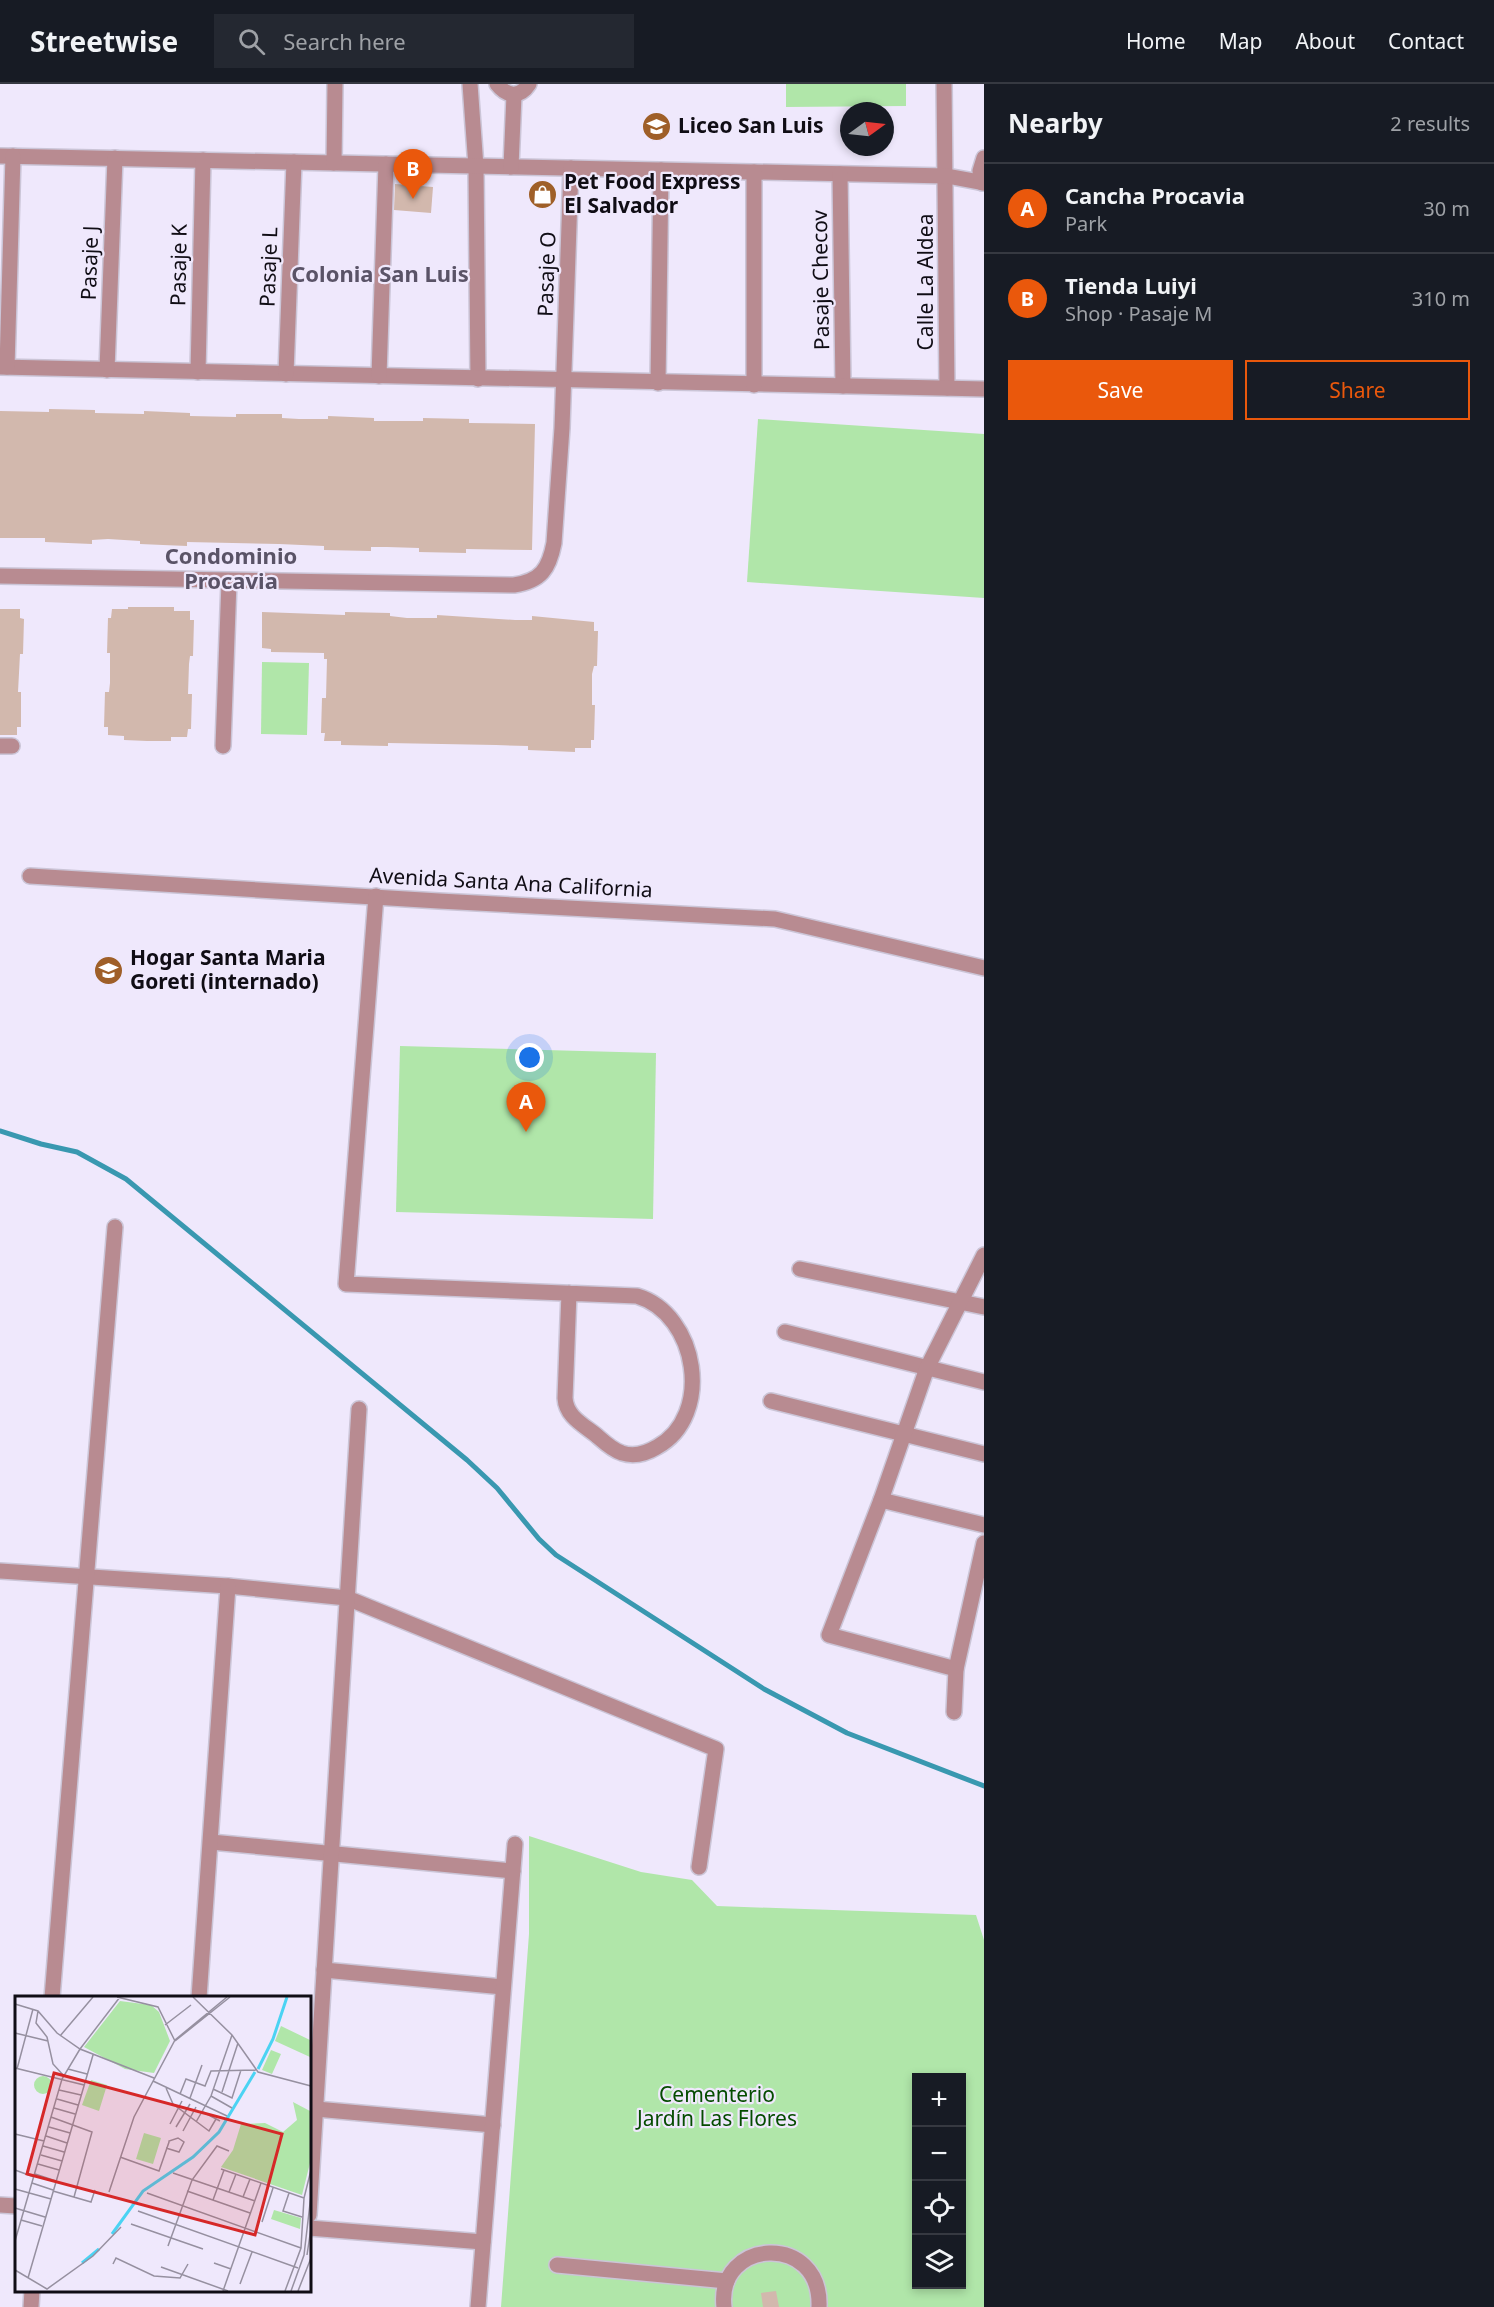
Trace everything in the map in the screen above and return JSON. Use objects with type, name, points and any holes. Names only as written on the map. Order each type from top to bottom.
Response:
[{"type":"street","points":[[334,163],[335,84]]},
{"type":"street","points":[[470,84],[476,167],[478,379]]},
{"type":"street","points":[[497,84],[506,93],[514,95],[524,92],[529,84]]},
{"type":"street","name":"Calle La Aldea","points":[[944,84],[947,388]]},
{"type":"street","points":[[512,167],[514,95]]},
{"type":"street","points":[[984,158],[980,171],[983,183],[946,176],[7,156],[3,367],[984,389]]},
{"type":"street","name":"Pasaje J","points":[[107,370],[115,158]]},
{"type":"street","name":"Pasaje K","points":[[198,372],[203,160]]},
{"type":"street","name":"Pasaje L","points":[[286,374],[294,162]]},
{"type":"street","points":[[379,376],[386,164]]},
{"type":"street","name":"Pasaje O","points":[[0,576],[229,582],[514,585],[528,583],[538,577],[551,558],[554,543],[564,381],[571,168]]},
{"type":"street","points":[[658,383],[661,170]]},
{"type":"street","points":[[753,385],[754,172]]},
{"type":"street","name":"Pasaje Checov","points":[[840,174],[843,386]]},
{"type":"street","points":[[223,746],[229,582]]},
{"type":"street","name":"Avenida Santa Ana California","points":[[30,876],[775,919],[984,968]]},
{"type":"street","points":[[376,896],[346,1284],[569,1293],[637,1296],[655,1303],[671,1319],[681,1335],[691,1371],[691,1403],[677,1433],[668,1441],[646,1453],[623,1454],[605,1443],[570,1414],[565,1398],[569,1293]]},
{"type":"street","points":[[52,1996],[115,1227]]},
{"type":"street","points":[[956,1669],[829,1635],[881,1500],[927,1368],[984,1255]]},
{"type":"street","points":[[800,1269],[984,1307]]},
{"type":"street","points":[[785,1332],[984,1382]]},
{"type":"street","points":[[771,1401],[984,1454]]},
{"type":"street","points":[[310,2197],[359,1409]]},
{"type":"street","points":[[881,1500],[984,1525]]},
{"type":"street","points":[[954,1712],[956,1669],[984,1543]]},
{"type":"street","points":[[0,1571],[228,1586],[347,1598],[716,1749],[699,1867]]},
{"type":"street","points":[[199,1996],[228,1586]]},
{"type":"street","points":[[211,1842],[513,1871]]},
{"type":"street","points":[[478,2307],[515,1844]]},
{"type":"street","points":[[324,1970],[503,1987]]},
{"type":"street","points":[[315,2109],[493,2125]]},
{"type":"street","points":[[0,2205],[15,2206]]},
{"type":"street","points":[[310,2228],[483,2242]]},
{"type":"street","points":[[724,2307],[724,2293],[733,2271],[749,2258],[768,2252],[783,2254],[797,2260],[809,2270],[818,2287],[819,2307]]},
{"type":"street","points":[[556,2265],[727,2281]]},
{"type":"street","points":[[31,2307],[32,2292]]},
{"type":"green space","points":[[786,84],[906,84],[906,106],[894,106],[894,102],[840,102],[840,107],[786,107]]},
{"type":"green space","points":[[758,419],[984,434],[984,598],[747,582]]},
{"type":"green space","points":[[262,662],[309,663],[307,735],[261,734]]},
{"type":"green space","points":[[400,1046],[656,1053],[653,1219],[396,1212]]},
{"type":"green space","name":"Cementerio Jardín Las Flores","points":[[529,1836],[641,1872],[692,1880],[717,1906],[976,1915],[984,1940],[984,2307],[501,2307],[529,1934]]},
{"type":"building","points":[[395,184],[433,187],[431,213],[394,210]]},
{"type":"building","points":[[49,409],[95,410],[95,413],[144,414],[144,411],[190,413],[190,416],[236,417],[236,414],[282,414],[282,418],[328,419],[328,416],[374,418],[374,421],[423,421],[423,418],[469,419],[469,423],[535,424],[532,550],[466,549],[466,553],[419,552],[419,548],[371,547],[371,551],[324,550],[324,546],[279,544],[187,542],[187,546],[140,544],[140,541],[108,539],[92,540],[92,544],[45,542],[45,538],[0,538],[0,411],[49,412]]},
{"type":"building","points":[[128,607],[174,607],[174,611],[190,611],[190,620],[194,620],[193,656],[190,656],[188,694],[192,694],[191,729],[188,729],[187,737],[171,737],[171,741],[124,740],[124,736],[108,735],[108,727],[104,727],[105,692],[109,692],[110,683],[110,653],[107,653],[108,618],[111,618],[112,609],[128,609]]},
{"type":"building","points":[[0,609],[20,609],[20,618],[24,619],[23,654],[20,654],[18,692],[21,692],[21,727],[17,727],[17,735],[0,735]]},
{"type":"building","points":[[262,612],[345,615],[345,612],[390,613],[390,616],[407,618],[437,618],[437,615],[515,620],[532,620],[532,616],[594,622],[594,631],[598,631],[597,666],[594,666],[592,674],[592,705],[595,705],[594,740],[591,740],[591,748],[575,748],[575,752],[528,750],[528,746],[388,743],[388,746],[341,745],[341,741],[324,741],[325,733],[321,733],[322,698],[326,698],[327,659],[324,659],[324,653],[271,652],[271,649],[262,648]]},
{"type":"building","points":[[776,2291],[779,2307],[763,2307],[761,2293]]},
{"type":"waterway","points":[[0,1131],[77,1152],[126,1179],[467,1460],[497,1488],[539,1539],[556,1555],[764,1689],[847,1733],[984,1786]]},
{"type":"place","name":"Liceo San Luis","points":[[657,126]]},
{"type":"place","name":"Pet Food Express El Salvador","points":[[543,194]]},
{"type":"place","name":"Tienda Luiyi","points":[[413,199]]},
{"type":"place","name":"Hogar Santa Maria Goreti (internado)","points":[[109,970]]},
{"type":"place","name":"Cancha Procavia","points":[[526,1132]]},
{"type":"district","name":"Colonia San Luis","points":[[380,274]]},
{"type":"district","name":"Condominio Procavia","points":[[231,569]]}]
